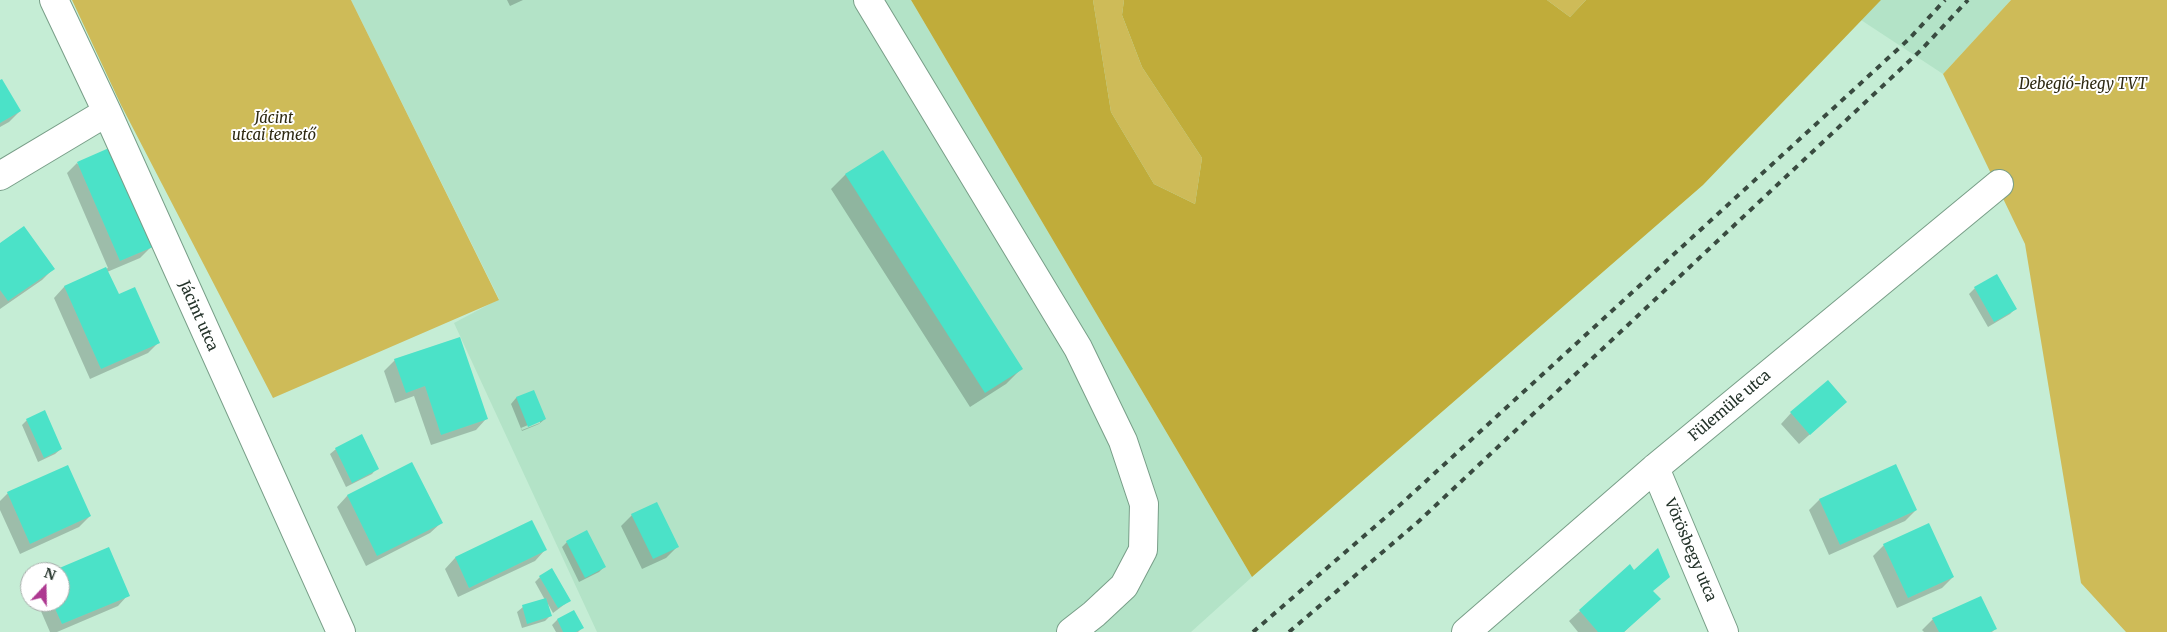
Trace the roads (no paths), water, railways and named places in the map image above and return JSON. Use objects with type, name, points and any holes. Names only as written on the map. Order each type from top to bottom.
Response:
[{"type":"street","name":"Jácint utca","points":[[54,0],[107,112],[340,632]]},
{"type":"street","points":[[868,0],[1078,348],[1123,441],[1144,504],[1142,550],[1124,586],[1094,614],[1070,632]]},
{"type":"street","points":[[0,176],[107,112]]},
{"type":"street","name":"Fülemüle utca","points":[[1466,632],[1655,468],[1999,184]]},
{"type":"street","name":"Vörösbegy utca","points":[[1655,468],[1724,632]]},
{"type":"railway","points":[[1253,632],[1401,504],[1909,39],[1945,0]]},
{"type":"railway","points":[[1289,632],[1419,521],[1921,50],[1968,0]]},
{"type":"park label","name":"Debegió-hegy TVT","points":[[2083,85]]},
{"type":"park label","name":"Jácint utcai temető","points":[[274,128]]}]
